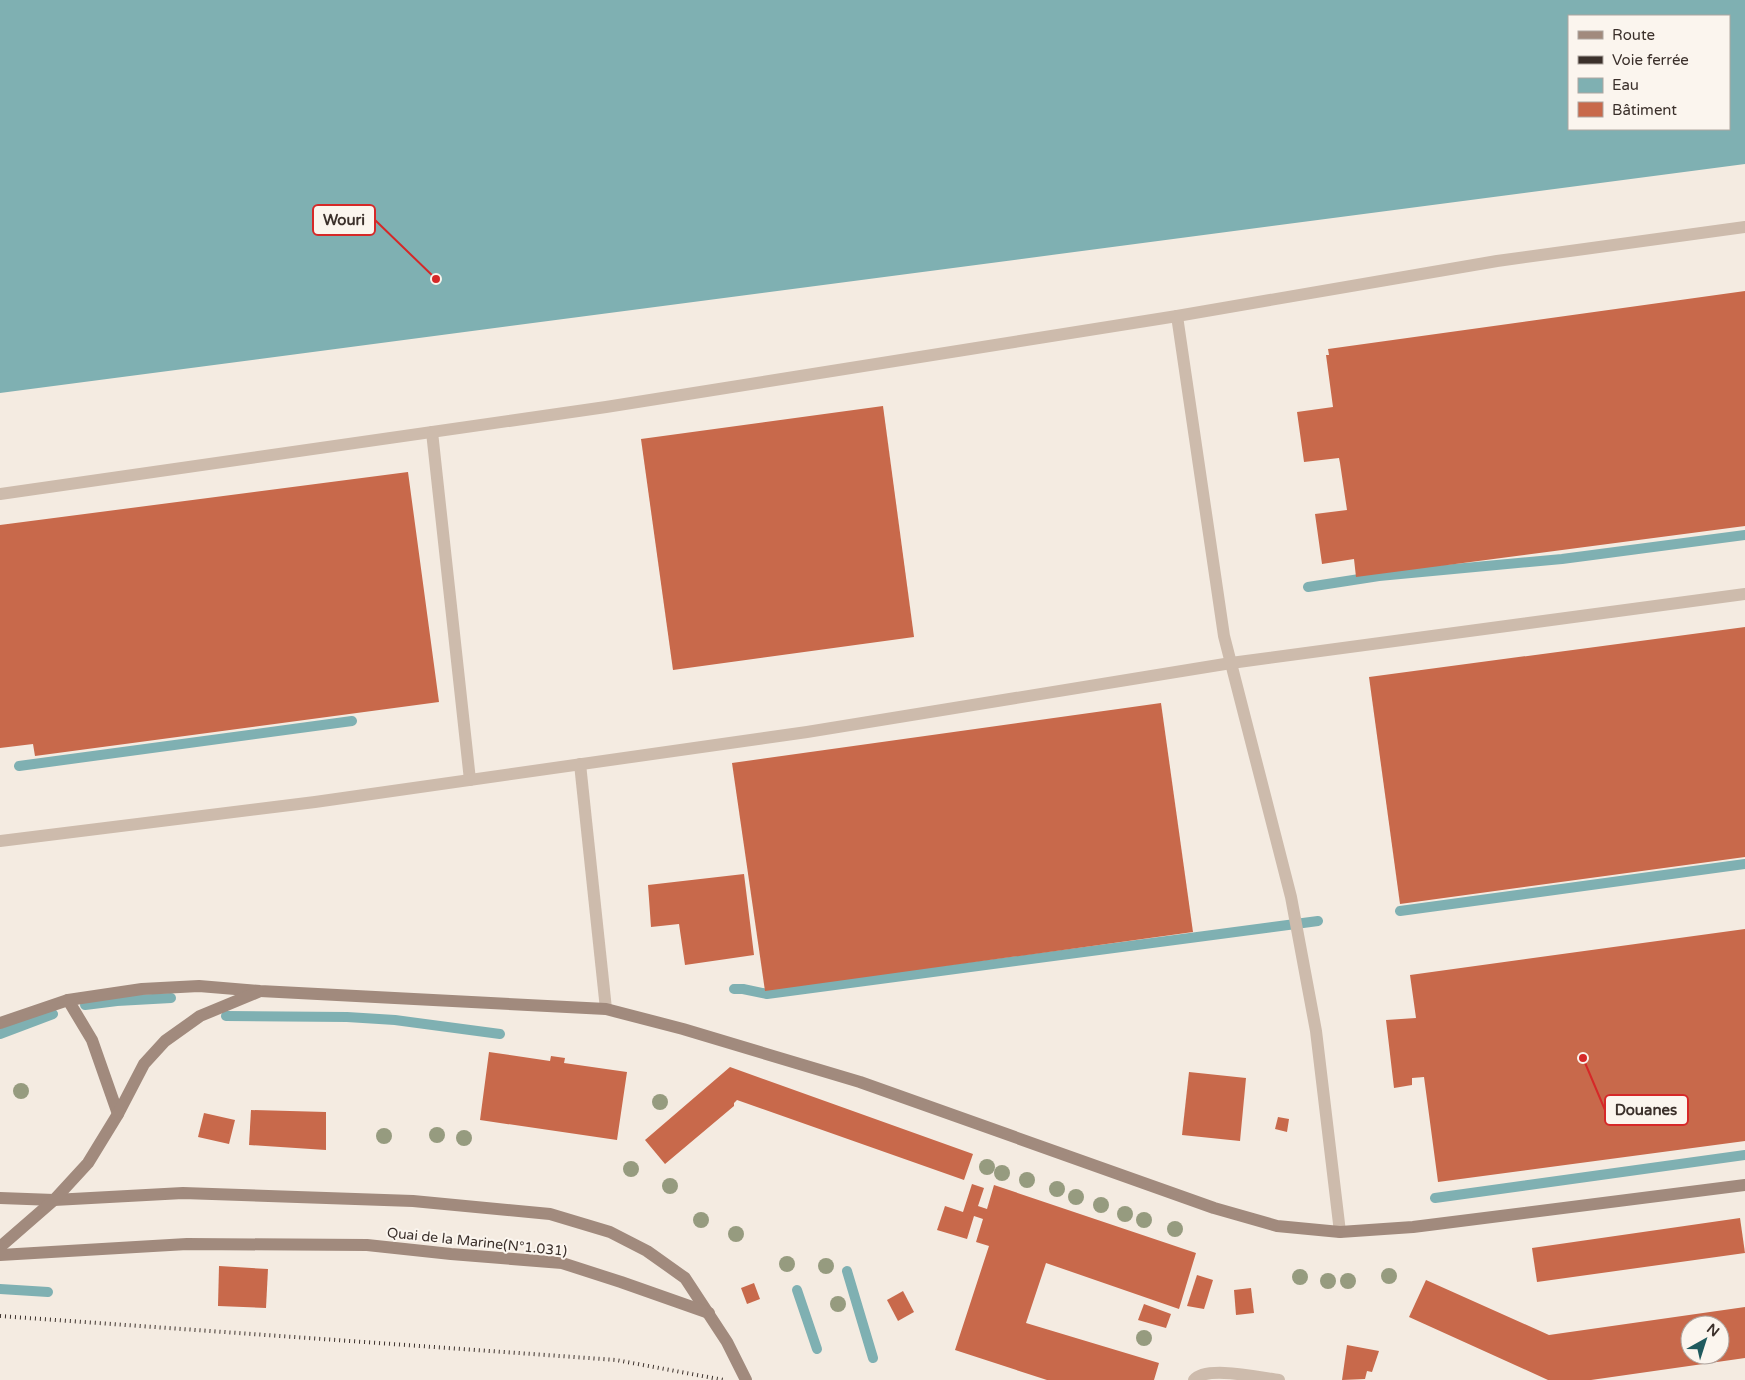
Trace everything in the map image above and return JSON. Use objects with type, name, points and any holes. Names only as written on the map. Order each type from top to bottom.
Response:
[{"type":"street","points":[[0,494],[606,407],[1177,316],[1497,261],[1745,227]]},
{"type":"street","points":[[1177,316],[1224,636],[1291,897],[1316,1031],[1340,1232]]},
{"type":"street","points":[[432,432],[470,780]]},
{"type":"street","points":[[0,841],[315,802],[807,732],[1231,663],[1745,594]]},
{"type":"street","points":[[580,764],[606,1009]]},
{"type":"street","points":[[0,1023],[68,1000],[142,989],[190,987],[606,1009],[683,1029],[860,1082],[1214,1208],[1277,1226],[1340,1232],[1413,1227],[1745,1185]]},
{"type":"street","points":[[0,1247],[54,1200],[88,1163],[118,1114],[144,1064],[165,1041],[200,1016],[260,992]]},
{"type":"street","points":[[68,1000],[92,1040],[118,1114]]},
{"type":"street","points":[[0,1198],[54,1200],[183,1193],[413,1201],[550,1214],[610,1232],[646,1251],[685,1278],[727,1342],[746,1380]]},
{"type":"street","name":"Quai de la Marine(N°1.031)","points":[[0,1254],[186,1244],[367,1246],[562,1263],[709,1313]]},
{"type":"street","points":[[1194,1380],[1197,1376],[1217,1372],[1279,1380]]},
{"type":"water","points":[[0,0],[1745,0],[1745,164],[0,393]]},
{"type":"building","points":[[1745,291],[1745,526],[1356,577],[1354,559],[1322,564],[1315,514],[1347,510],[1340,463],[1339,458],[1304,462],[1297,412],[1333,407],[1326,355],[1329,355],[1328,349]]},
{"type":"building","points":[[883,406],[914,637],[673,670],[641,439]]},
{"type":"building","points":[[408,472],[439,702],[35,756],[33,744],[0,748],[0,525]]},
{"type":"building","points":[[1745,627],[1745,857],[1400,904],[1369,677]]},
{"type":"building","points":[[1161,703],[1193,932],[765,991],[732,763]]},
{"type":"building","points":[[744,874],[754,955],[685,965],[679,924],[651,927],[648,885]]},
{"type":"building","points":[[1745,929],[1745,1141],[1438,1182],[1424,1077],[1412,1078],[1412,1085],[1394,1088],[1386,1020],[1416,1018],[1410,975]]},
{"type":"building","points":[[489,1052],[550,1061],[551,1056],[565,1058],[564,1063],[627,1072],[617,1140],[480,1120]]},
{"type":"building","points":[[730,1067],[973,1154],[964,1180],[737,1100],[734,1106],[665,1164],[645,1140]]},
{"type":"building","points":[[1189,1072],[1246,1078],[1240,1141],[1182,1135]]},
{"type":"building","points":[[251,1110],[326,1112],[326,1150],[249,1145]]},
{"type":"building","points":[[204,1113],[235,1120],[229,1144],[198,1137]]},
{"type":"building","points":[[1278,1117],[1289,1119],[1287,1132],[1275,1129]]},
{"type":"building","points":[[972,1184],[984,1188],[978,1206],[987,1209],[994,1185],[1196,1253],[1179,1309],[1046,1263],[1026,1323],[1159,1363],[1154,1380],[1047,1380],[955,1350],[989,1246],[976,1242],[983,1219],[974,1216],[967,1239],[937,1230],[945,1206],[963,1212]]},
{"type":"building","points":[[1740,1218],[1745,1253],[1537,1282],[1532,1248]]},
{"type":"building","points":[[219,1266],[268,1269],[266,1308],[218,1306]]},
{"type":"building","points":[[1197,1275],[1213,1280],[1204,1309],[1187,1306]]},
{"type":"building","points":[[1426,1280],[1549,1335],[1680,1316],[1680,1365],[1696,1365],[1591,1380],[1548,1380],[1409,1317]]},
{"type":"building","points":[[754,1283],[760,1299],[747,1304],[741,1288]]},
{"type":"building","points":[[1251,1288],[1254,1313],[1236,1315],[1234,1290]]},
{"type":"building","points":[[903,1291],[914,1312],[898,1321],[887,1300]]},
{"type":"building","points":[[1144,1304],[1171,1314],[1166,1328],[1138,1320]]},
{"type":"building","points":[[1745,1307],[1745,1358],[1730,1360],[1730,1315],[1689,1315]]},
{"type":"building","points":[[1347,1345],[1379,1351],[1372,1372],[1367,1371],[1365,1379],[1342,1380]]},
{"type":"waterway","points":[[1308,587],[1379,576],[1562,559],[1745,535]]},
{"type":"waterway","points":[[19,766],[352,721]]},
{"type":"waterway","points":[[1400,911],[1745,864]]},
{"type":"waterway","points":[[734,989],[767,994],[1318,921]]},
{"type":"waterway","points":[[85,1005],[171,998]]},
{"type":"waterway","points":[[0,1034],[53,1014]]},
{"type":"waterway","points":[[226,1016],[347,1017],[395,1020],[500,1034]]},
{"type":"waterway","points":[[1435,1198],[1745,1155]]},
{"type":"waterway","points":[[847,1271],[873,1358]]},
{"type":"waterway","points":[[0,1289],[48,1292]]},
{"type":"waterway","points":[[797,1290],[817,1349]]},
{"type":"railway","points":[[0,1316],[616,1360],[724,1380]]},
{"type":"place","name":"Wouri","points":[[436,279]]},
{"type":"place","name":"Douanes","points":[[1583,1058]]}]
